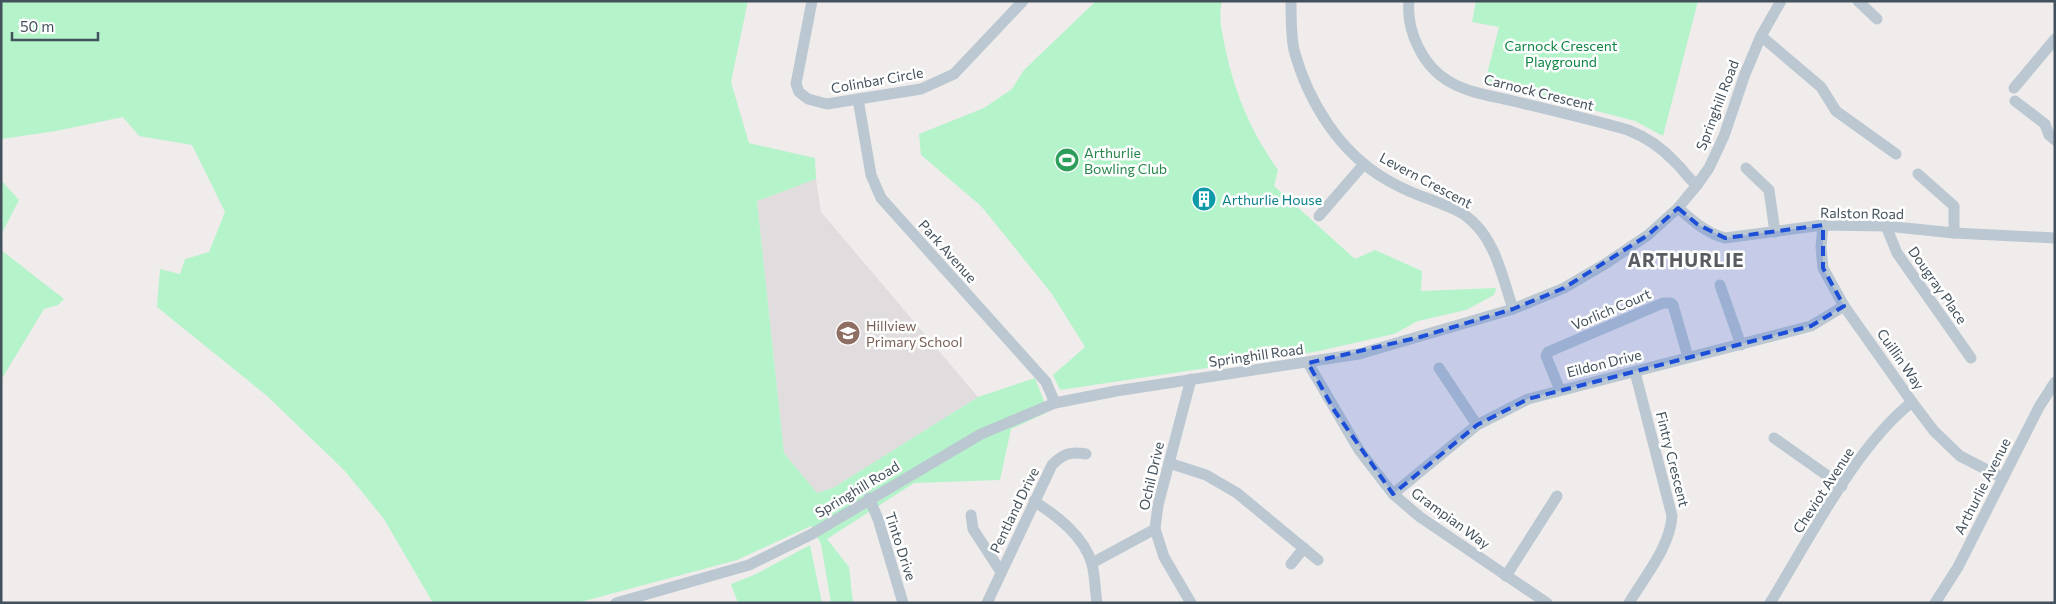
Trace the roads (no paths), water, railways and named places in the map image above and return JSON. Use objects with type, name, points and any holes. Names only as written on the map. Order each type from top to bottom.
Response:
[{"type":"street","name":"Colinbar Circle","points":[[812,1],[796,84],[800,92],[808,99],[827,104],[921,89],[954,74],[1022,1]]},
{"type":"street","name":"Levern Crescent","points":[[1291,1],[1294,49],[1306,83],[1321,114],[1341,141],[1364,164],[1387,180],[1466,216],[1486,238],[1496,254],[1513,308]]},
{"type":"street","name":"Carnock Crescent","points":[[1409,1],[1408,17],[1419,49],[1430,64],[1450,82],[1481,94],[1628,130],[1644,136],[1676,163],[1685,176],[1697,185]]},
{"type":"street","name":"Springhill Road","points":[[616,603],[731,572],[758,560],[800,539],[981,434],[1055,404],[1116,390],[1359,354],[1513,308],[1564,288],[1648,235],[1678,208],[1697,185],[1709,168],[1724,136],[1745,74],[1761,36],[1781,1]]},
{"type":"street","points":[[1858,1],[1877,19]]},
{"type":"street","points":[[1761,36],[1821,87],[1836,110],[1896,154]]},
{"type":"street","points":[[2014,88],[2055,39]]},
{"type":"street","name":"Park Avenue","points":[[858,99],[871,175],[881,198],[1046,382],[1055,404]]},
{"type":"street","points":[[2016,101],[2045,124],[2049,135],[2055,140]]},
{"type":"street","points":[[1319,216],[1364,164]]},
{"type":"street","points":[[1746,168],[1769,190],[1775,232]]},
{"type":"street","points":[[1918,174],[1954,206],[1954,233]]},
{"type":"street","name":"Ralston Road","points":[[1678,208],[1715,236],[1733,238],[1823,225],[1886,226],[1954,233],[2055,238]]},
{"type":"street","name":"Cuillin Way","points":[[1823,225],[1821,247],[1823,268],[1844,306],[1912,402],[1934,431],[1960,456],[2003,478]]},
{"type":"street","name":"Dougray Place","points":[[1886,226],[1897,253],[1971,358]]},
{"type":"street","points":[[1720,284],[1741,345]]},
{"type":"street","name":"Vorlich Court","points":[[1560,390],[1546,356],[1548,352],[1663,303],[1671,303],[1673,306],[1688,357]]},
{"type":"street","name":"Eildon Drive","points":[[1393,494],[1477,425],[1521,402],[1560,390],[1811,326],[1844,306]]},
{"type":"street","name":"Grampian Way","points":[[1308,363],[1359,450],[1393,494],[1420,517],[1544,602]]},
{"type":"street","points":[[1439,368],[1477,425]]},
{"type":"street","name":"Fintry Crescent","points":[[1629,603],[1666,542],[1671,530],[1672,516],[1635,372]]},
{"type":"street","name":"Ochil Drive","points":[[1191,379],[1168,462],[1158,505],[1155,528],[1164,557],[1191,603]]},
{"type":"street","name":"Arthurlie Avenue","points":[[1935,603],[1958,567],[2039,406],[2055,382]]},
{"type":"street","name":"Cheviot Avenue","points":[[1770,603],[1842,486],[1880,432],[1912,402]]},
{"type":"street","points":[[1774,438],[1842,486]]},
{"type":"street","name":"Pentland Drive","points":[[987,603],[1052,465],[1061,456],[1072,452],[1086,454]]},
{"type":"street","points":[[1168,462],[1206,475],[1237,493],[1318,560]]},
{"type":"street","points":[[1506,576],[1556,496]]},
{"type":"street","name":"Tinto Drive","points":[[869,498],[878,519],[903,603]]},
{"type":"street","points":[[1034,501],[1057,516],[1081,543],[1092,563],[1097,603]]},
{"type":"street","points":[[971,515],[974,529],[1000,572]]},
{"type":"street","points":[[1092,563],[1155,528]]},
{"type":"street","points":[[1291,564],[1304,548]]},
{"type":"place","name":"Arthurlie Bowling Club","points":[[1067,160]]},
{"type":"place","name":"Arthurlie House","points":[[1204,199]]},
{"type":"place","name":"Hillview Primary School","points":[[848,333]]},
{"type":"district","name":"ARTHURLIE","points":[[1686,259]]},
{"type":"park label","name":"Carnock Crescent Playground","points":[[1561,54]]}]
